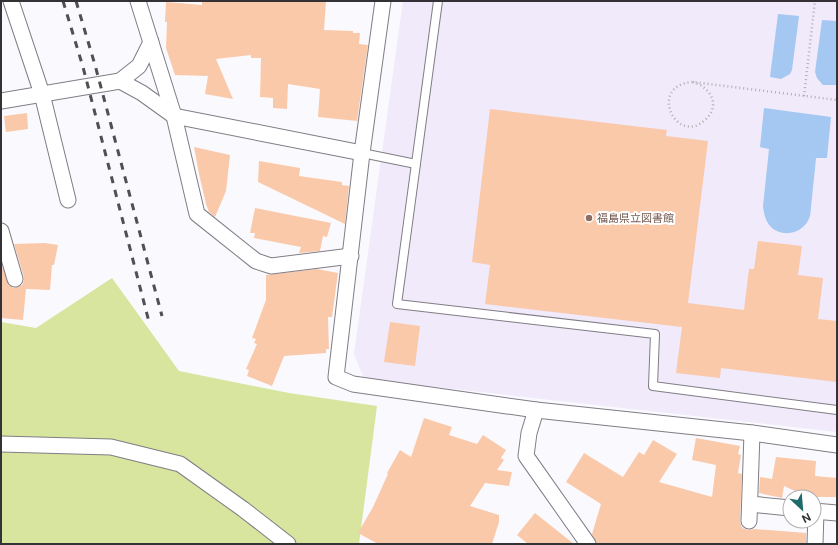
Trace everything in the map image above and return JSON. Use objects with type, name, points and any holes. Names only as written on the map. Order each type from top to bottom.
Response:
[{"type":"street","points":[[11,1],[42,94],[68,200]]},
{"type":"street","points":[[138,1],[174,116],[197,214],[256,261],[271,266],[351,256]]},
{"type":"street","points":[[383,1],[362,153],[336,377],[353,384],[536,410],[752,433],[837,445]]},
{"type":"street","points":[[1,101],[120,81],[139,66],[151,42]]},
{"type":"street","points":[[120,81],[142,93],[174,116],[362,153]]},
{"type":"street","points":[[1,231],[15,279]]},
{"type":"street","points":[[536,410],[529,433],[526,456],[588,544]]},
{"type":"street","points":[[749,521],[752,433]]},
{"type":"street","points":[[1,444],[111,447],[180,464],[243,508],[288,544]]},
{"type":"street","points":[[750,504],[782,507]]},
{"type":"street","points":[[822,512],[837,513]]},
{"type":"street","points":[[815,529],[815,544]]},
{"type":"lane","points":[[438,1],[398,304],[655,334],[653,386],[837,410]]},
{"type":"lane","points":[[362,153],[416,164]]},
{"type":"path","points":[[804,96],[815,1]]},
{"type":"path","points":[[693,82],[701,84],[707,89],[713,104],[707,119],[701,124],[685,126],[678,123],[673,117],[669,111],[668,104],[670,96],[674,90],[679,85],[686,82],[693,82],[837,100]]},
{"type":"shaded area","points":[[403,1],[837,1],[837,432],[364,379],[354,354]]},
{"type":"green space","points":[[112,278],[179,371],[289,393],[377,406],[359,544],[1,544],[1,322],[36,328]]},
{"type":"water","points":[[778,14],[799,16],[792,70],[790,74],[781,79],[770,77]]},
{"type":"water","points":[[822,20],[837,21],[836,85],[823,85],[817,78],[815,72]]},
{"type":"water","points":[[764,108],[831,117],[827,158],[816,158],[810,216],[805,225],[792,233],[782,233],[771,227],[768,224],[764,214],[763,206],[769,149],[760,147]]},
{"type":"building","points":[[202,1],[326,1],[324,30],[353,31],[353,33],[360,33],[359,44],[368,45],[357,121],[318,117],[320,89],[288,84],[287,109],[273,108],[273,98],[260,97],[261,58],[251,58],[251,55],[216,59],[233,99],[205,94],[208,76],[175,75],[166,48],[166,2],[202,5]]},
{"type":"building","points":[[490,109],[667,130],[666,136],[708,141],[688,303],[744,310],[749,269],[754,269],[758,241],[802,246],[798,275],[823,278],[818,319],[837,321],[837,382],[721,368],[720,378],[676,373],[682,327],[485,304],[490,265],[472,262]]},
{"type":"building","points":[[27,113],[28,129],[6,132],[4,116]]},
{"type":"building","points":[[194,147],[230,155],[226,191],[215,217],[209,212],[206,204]]},
{"type":"building","points":[[259,161],[300,168],[299,176],[342,182],[342,185],[349,186],[345,224],[258,182]]},
{"type":"building","points":[[255,208],[331,223],[327,237],[323,236],[320,251],[299,253],[301,247],[254,238],[255,233],[250,233]]},
{"type":"building","points":[[45,243],[58,245],[54,265],[52,265],[50,290],[26,289],[23,320],[1,318],[1,263],[9,285],[13,288],[18,287],[22,285],[24,277],[14,244]]},
{"type":"building","points":[[317,269],[338,273],[332,317],[328,317],[329,349],[326,349],[326,353],[284,356],[272,386],[247,376],[249,370],[246,369],[257,344],[254,343],[256,339],[252,338],[266,300],[266,275]]},
{"type":"building","points":[[390,322],[420,326],[415,366],[384,362]]},
{"type":"building","points":[[424,418],[452,427],[449,435],[477,444],[483,435],[506,450],[501,458],[504,460],[497,470],[512,472],[509,486],[485,483],[470,506],[499,515],[499,522],[492,544],[378,544],[358,533],[373,507],[388,474],[387,473],[400,450],[411,457]]},
{"type":"building","points":[[696,438],[740,446],[738,454],[741,455],[738,473],[742,474],[740,521],[742,528],[748,530],[754,529],[806,533],[806,544],[597,544],[592,534],[601,504],[566,482],[584,453],[623,477],[639,452],[644,455],[653,440],[677,454],[659,482],[712,497],[716,465],[692,460]]},
{"type":"building","points":[[776,457],[816,461],[815,476],[837,478],[837,497],[822,497],[822,489],[791,489],[784,486],[784,489],[782,489],[782,498],[759,493],[760,477],[772,479]]},
{"type":"building","points":[[535,513],[574,544],[528,544],[517,535]]},
{"type":"railway","points":[[63,1],[83,67],[149,322]]},
{"type":"railway","points":[[76,1],[95,65],[162,316]]},
{"type":"place","name":"福島県立図書館","points":[[589,218]]}]
